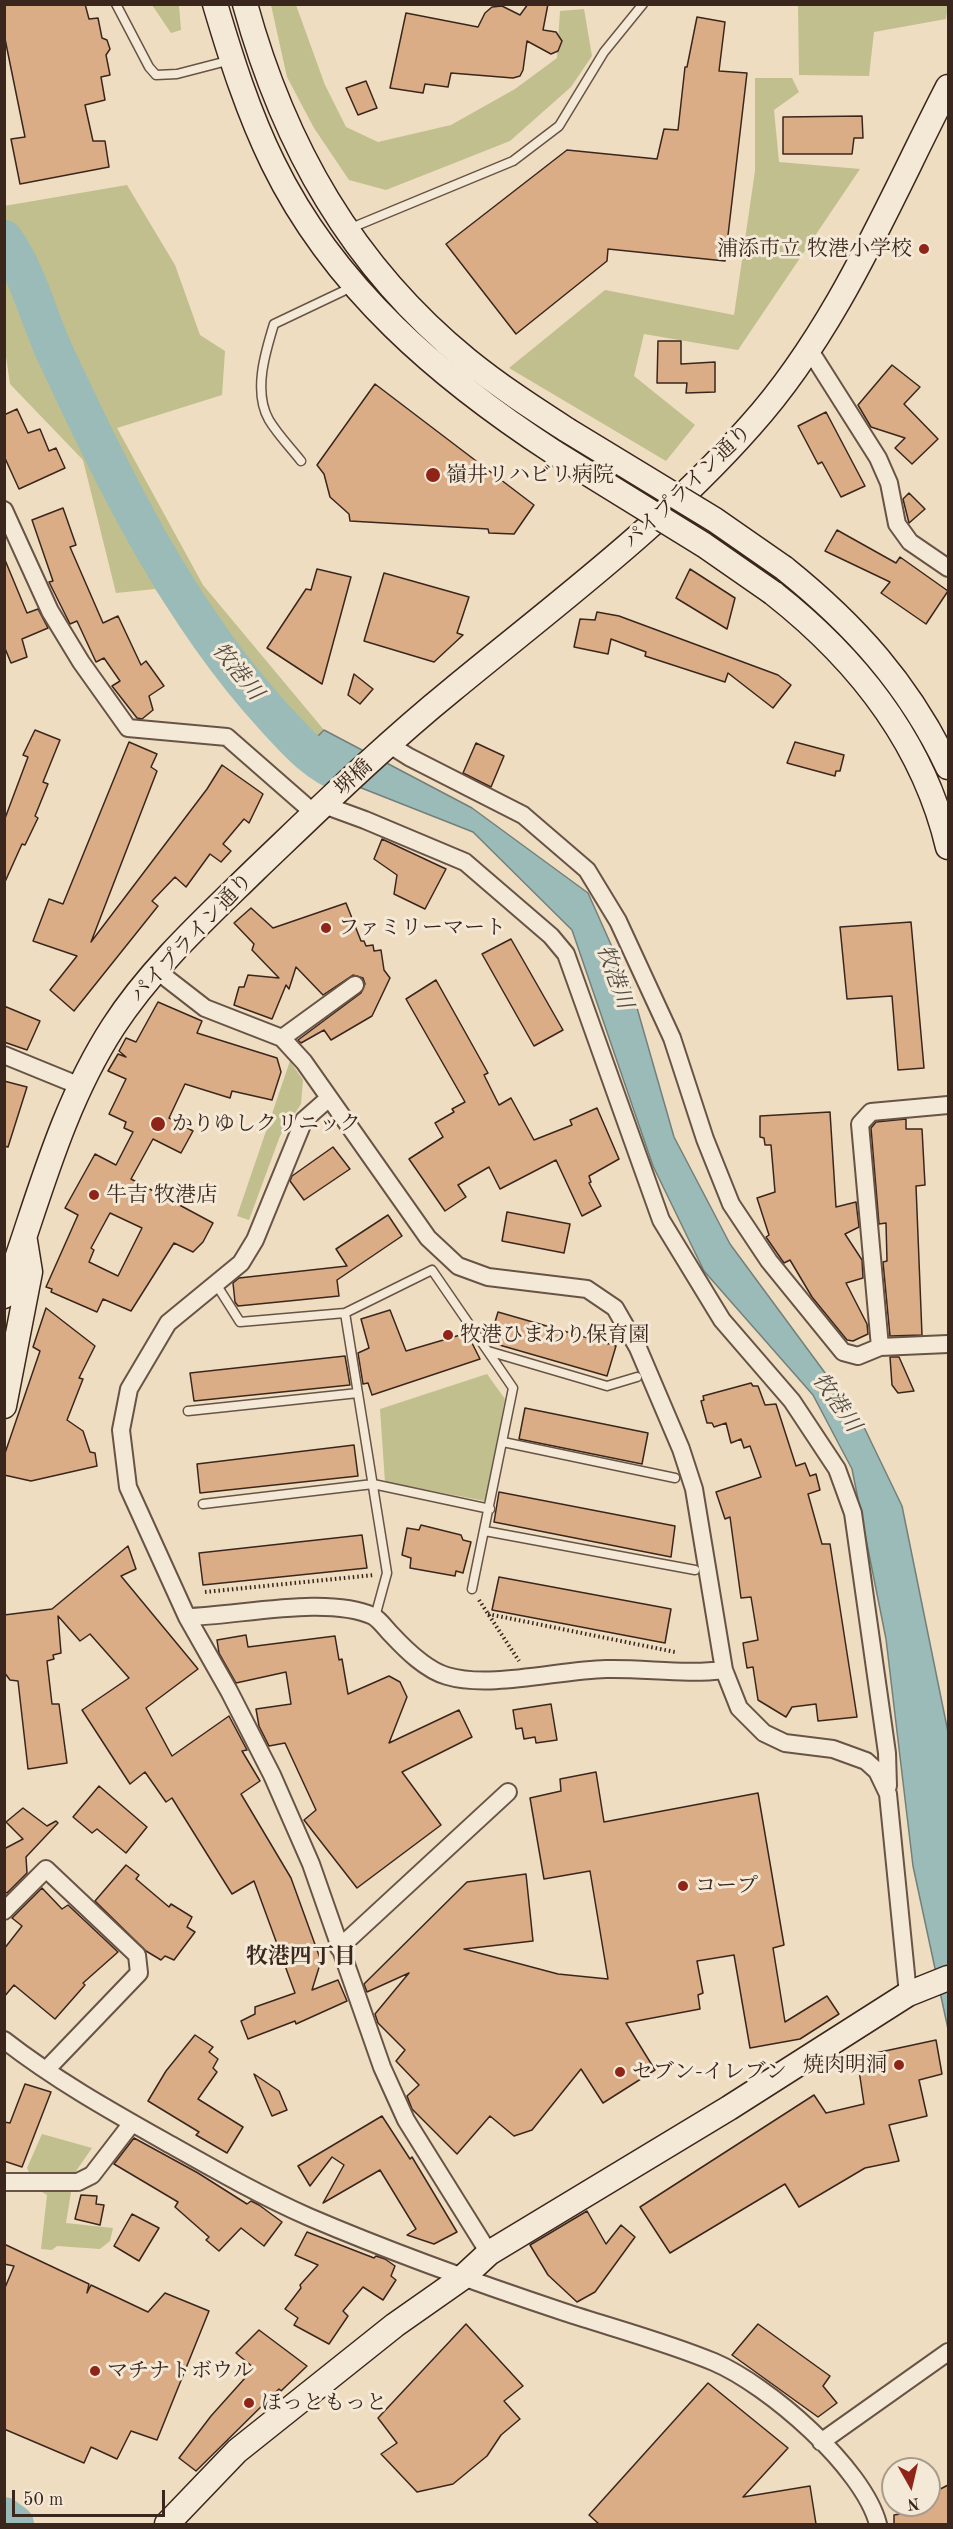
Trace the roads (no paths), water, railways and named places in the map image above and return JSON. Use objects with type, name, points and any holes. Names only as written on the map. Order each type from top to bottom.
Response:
[{"type":"main road","points":[[215,4],[231,60],[274,165],[330,254],[354,286],[410,345],[460,387],[555,453],[704,545],[773,593],[827,638],[873,689],[912,751],[933,795],[948,847]]},
{"type":"main road","points":[[245,4],[267,81],[282,117],[314,180],[347,230],[385,278],[436,332],[497,383],[567,430],[715,520],[784,568],[835,610],[872,649],[925,721],[948,767]]},
{"type":"main road","name":"パイプライン通り","points":[[385,750],[447,693],[644,534],[686,495],[756,421],[809,349],[836,305],[948,87]]},
{"type":"main road","name":"堺橋","points":[[323,807],[385,750]]},
{"type":"main road","name":"パイプライン通り","points":[[4,1296],[54,1150],[80,1086],[113,1026],[156,970],[323,807]]},
{"type":"main road","points":[[4,1406],[30,1272],[25,1239]]},
{"type":"main road","points":[[167,2524],[237,2451],[395,2325],[462,2278],[489,2253],[929,1986]]},
{"type":"street","points":[[809,349],[878,458],[889,483],[897,524],[910,542],[948,568]]},
{"type":"street","points":[[4,510],[50,611],[81,662],[128,728],[227,737],[323,807],[365,820],[465,862],[551,936],[566,954],[661,1220],[722,1320],[792,1401],[837,1469],[853,1513],[887,1753],[888,1794],[929,1986]]},
{"type":"street","points":[[385,750],[410,758],[523,815],[587,870],[618,921],[672,1038],[705,1139],[731,1204],[769,1261],[843,1352],[858,1356],[880,1347],[948,1344]]},
{"type":"street","points":[[156,970],[206,1008],[282,1038],[304,1062],[428,1238],[458,1266],[488,1277],[587,1289],[615,1308],[638,1348],[681,1449],[694,1489],[724,1670],[739,1708],[764,1733],[784,1743],[832,1749],[866,1761],[877,1771],[888,1794]]},
{"type":"street","points":[[282,1038],[355,985]]},
{"type":"street","points":[[4,1054],[80,1086]]},
{"type":"street","points":[[329,1098],[304,1119],[255,1239],[241,1263],[168,1323],[129,1389],[121,1430],[128,1487],[187,1617],[229,1691],[272,1775],[311,1863],[382,2067],[406,2120],[489,2253]]},
{"type":"street","points":[[880,1347],[860,1124],[871,1112],[948,1105]]},
{"type":"street","points":[[187,1617],[223,1617],[299,1608],[353,1609],[375,1617],[408,1652],[445,1675],[474,1680],[607,1669],[704,1673],[724,1670]]},
{"type":"street","points":[[339,1948],[508,1792]]},
{"type":"street","points":[[4,1911],[46,1869],[137,1955],[139,1973],[46,2070]]},
{"type":"street","points":[[4,2040],[88,2099],[226,2176],[306,2215],[462,2278],[716,2363],[768,2396],[821,2442],[856,2480],[874,2508],[878,2524]]},
{"type":"street","points":[[4,2182],[78,2182],[92,2175],[132,2123]]},
{"type":"street","points":[[821,2442],[948,2352]]},
{"type":"lane","points":[[116,4],[149,67],[156,75],[177,74],[231,60]]},
{"type":"lane","points":[[347,230],[513,161],[559,126],[604,52],[643,4]]},
{"type":"lane","points":[[301,461],[269,420],[262,399],[267,346],[274,324],[354,286]]},
{"type":"lane","points":[[216,1284],[240,1322],[345,1313],[432,1270],[513,1388],[472,1589]]},
{"type":"lane","points":[[345,1313],[387,1574],[375,1617]]},
{"type":"lane","points":[[488,1351],[607,1386],[637,1377]]},
{"type":"lane","points":[[188,1410],[358,1393]]},
{"type":"lane","points":[[503,1442],[675,1478]]},
{"type":"lane","points":[[203,1504],[373,1484],[490,1509]]},
{"type":"lane","points":[[485,1531],[695,1570]]},
{"type":"water","name":"牧港川","points":[[324,730],[472,808],[588,893],[633,994],[674,1137],[730,1244],[862,1423],[902,1506],[948,1732],[948,2029],[913,1866],[886,1639],[852,1469],[813,1395],[704,1271],[653,1166],[572,930],[473,832],[293,761]]},
{"type":"waterway","name":"牧港川","points":[[4,239],[20,266],[54,351],[100,447],[124,495],[177,588],[238,675],[273,716],[316,758],[335,771],[346,775]]},
{"type":"waterway","points":[[4,2516],[15,2524]]},
{"type":"place","name":"浦添市立 牧港小学校","points":[[924,249]]},
{"type":"place","name":"嶺井リハビリ病院","points":[[433,475]]},
{"type":"place","name":"ファミリーマート","points":[[326,928]]},
{"type":"place","name":"かりゆしクリニック","points":[[158,1124]]},
{"type":"place","name":"牛吉 牧港店","points":[[94,1195]]},
{"type":"place","name":"牧港ひまわり保育園","points":[[448,1335]]},
{"type":"place","name":"コープ","points":[[683,1886]]},
{"type":"place","name":"焼肉明洞","points":[[899,2065]]},
{"type":"place","name":"セブン-イレブン","points":[[620,2072]]},
{"type":"place","name":"マチナトボウル","points":[[95,2371]]},
{"type":"place","name":"ほっともっと","points":[[249,2403]]},
{"type":"district","name":"牧港四丁目","points":[[301,1957]]}]
